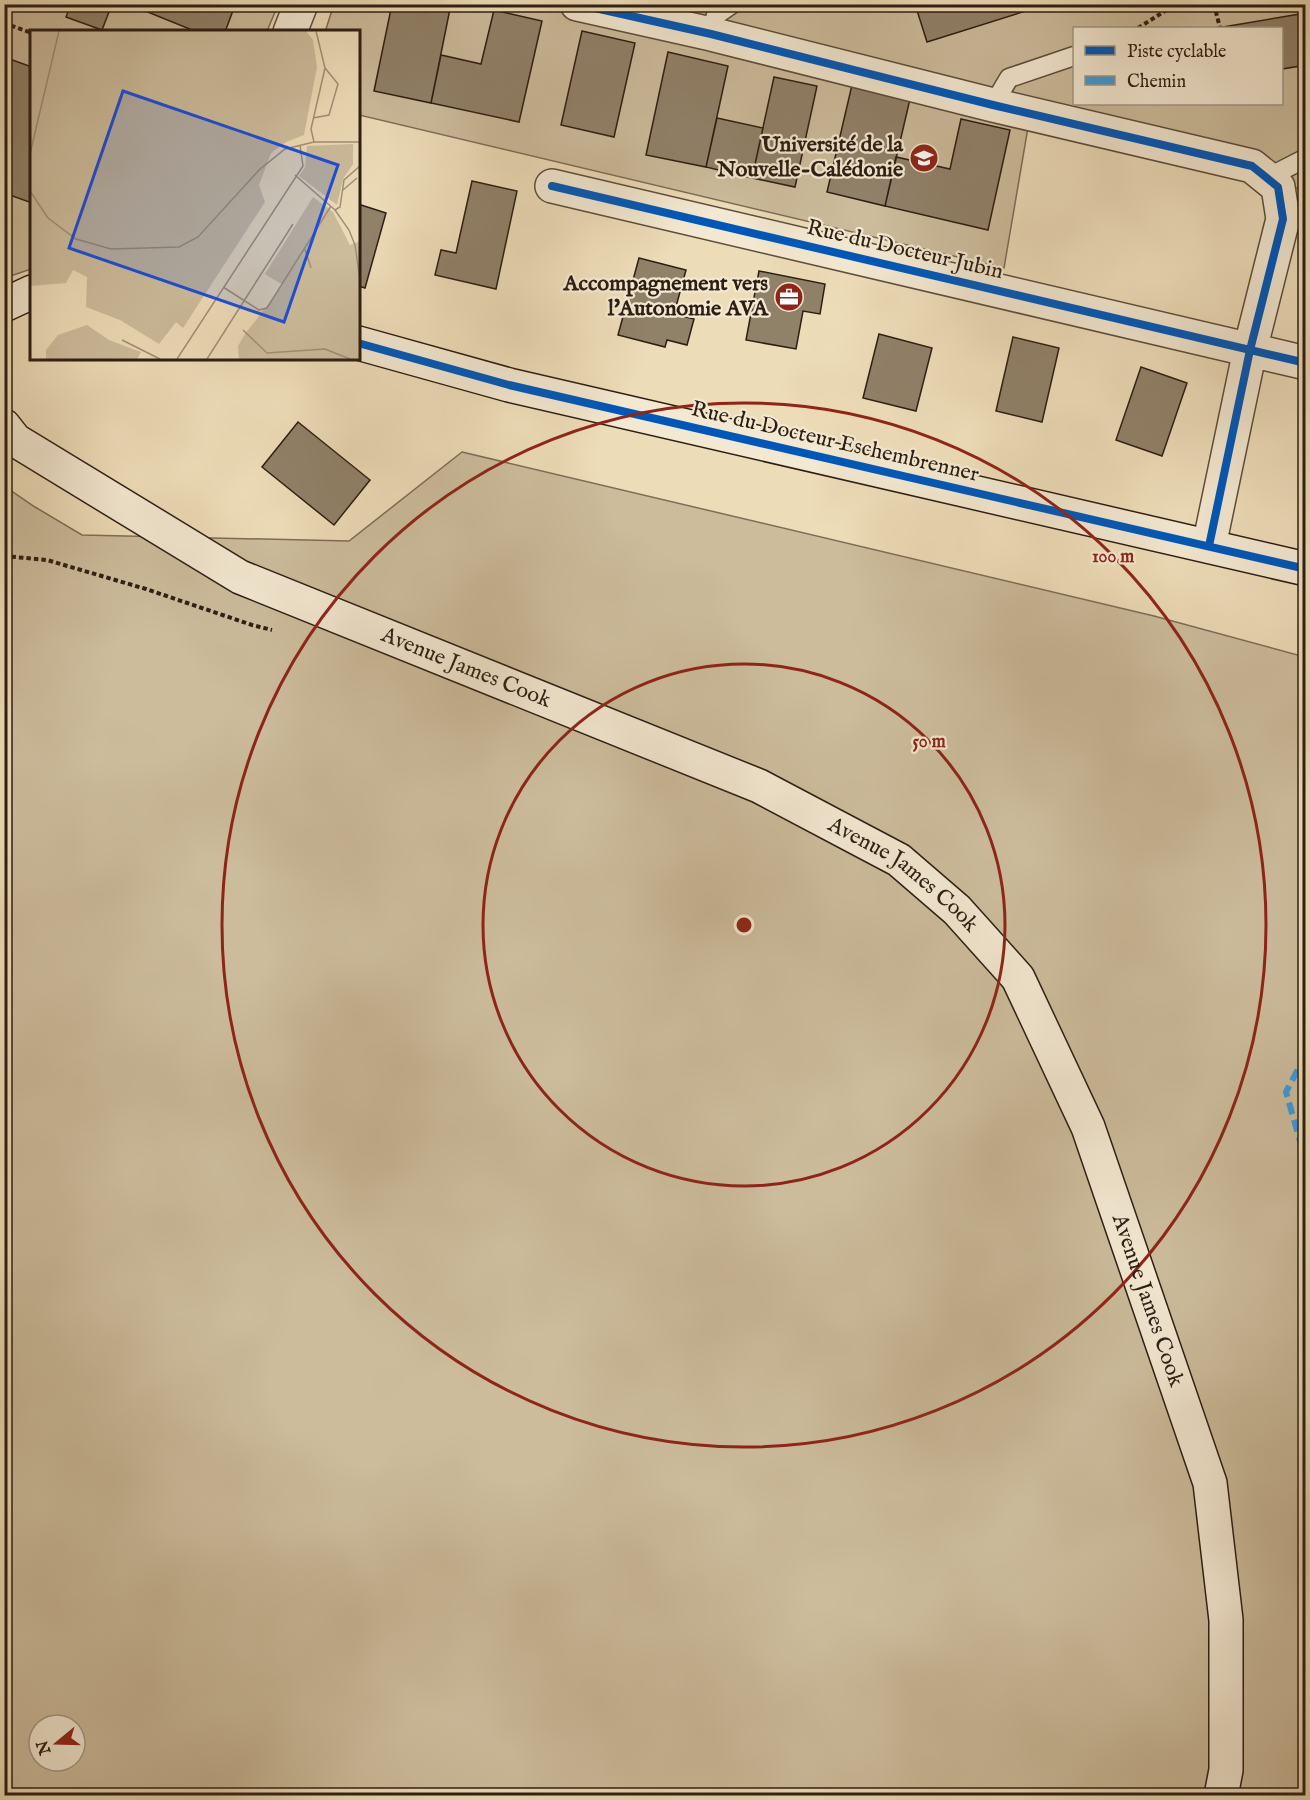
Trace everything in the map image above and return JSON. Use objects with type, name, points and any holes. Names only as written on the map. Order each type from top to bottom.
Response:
[{"type":"street","points":[[291,30],[301,4]]},
{"type":"street","points":[[577,4],[711,34],[993,105],[1252,165],[1278,187],[1283,219],[1251,350],[1209,546]]},
{"type":"street","name":"Rue du Docteur Jubin","points":[[552,186],[1305,363]]},
{"type":"street","points":[[4,305],[30,293]]},
{"type":"street","name":"Rue du Docteur Eschembrenner","points":[[360,344],[509,385],[1305,569]]},
{"type":"street","name":"Avenue James Cook","points":[[4,426],[15,440],[240,577],[759,786],[899,860],[957,910],[1018,978],[1088,1127],[1210,1483],[1226,1620],[1226,1770],[1221,1796]]},
{"type":"lane","points":[[711,34],[716,15],[732,4]]},
{"type":"lane","points":[[993,105],[1009,78],[1073,56]]},
{"type":"lane","points":[[1267,178],[1305,158]]},
{"type":"path","points":[[1140,27],[1176,4]]},
{"type":"path","points":[[1214,4],[1220,27]]},
{"type":"path","points":[[4,23],[30,32]]},
{"type":"path","points":[[4,556],[47,560],[273,630]]},
{"type":"shaded area","name":"Université de la Nouvelle-Calédonie","points":[[334,4],[1305,5],[1305,191],[1032,104],[1004,268],[360,115],[360,30],[326,30]]},
{"type":"shaded area","points":[[5,5],[278,5],[267,30],[30,30],[30,269],[5,278]]},
{"type":"shaded area","points":[[462,452],[1154,616],[1305,657],[1305,1795],[5,1795],[4,486],[82,535],[349,541]]},
{"type":"building","points":[[71,4],[112,4],[102,30],[66,17]]},
{"type":"building","points":[[128,4],[235,5],[226,30],[192,30]]},
{"type":"building","points":[[392,4],[451,4],[431,103],[374,91]]},
{"type":"building","points":[[915,4],[1048,4],[927,42]]},
{"type":"building","points":[[494,10],[542,21],[519,122],[431,103],[441,55],[481,64]]},
{"type":"building","points":[[1306,13],[1306,65],[1283,69],[1283,27],[1223,27]]},
{"type":"building","points":[[582,31],[635,43],[614,137],[561,125]]},
{"type":"building","points":[[668,52],[728,66],[706,167],[646,155]]},
{"type":"building","points":[[4,57],[30,66],[30,202],[4,193]]},
{"type":"building","points":[[774,77],[817,86],[795,187],[752,178]]},
{"type":"building","points":[[852,85],[910,99],[885,206],[827,192]]},
{"type":"building","points":[[717,118],[763,128],[752,178],[706,167]]},
{"type":"building","points":[[961,119],[1010,130],[988,230],[885,206],[896,157],[950,169]]},
{"type":"building","points":[[472,181],[517,191],[496,289],[435,275],[441,250],[456,253]]},
{"type":"building","points":[[360,205],[386,213],[365,288],[360,287]]},
{"type":"building","points":[[639,258],[686,270],[674,314],[694,319],[687,345],[667,340],[665,347],[618,335]]},
{"type":"building","name":"Accompagnement vers l'Autonomie AVA","points":[[759,271],[825,284],[820,314],[803,311],[796,349],[746,340]]},
{"type":"building","points":[[879,334],[932,348],[916,411],[863,398]]},
{"type":"building","points":[[1013,337],[1059,348],[1042,422],[996,411]]},
{"type":"building","points":[[1141,367],[1187,383],[1162,456],[1116,440]]},
{"type":"building","points":[[298,422],[370,480],[334,525],[262,467]]},
{"type":"marked path","points":[[1306,1054],[1286,1092],[1306,1162]]},
{"type":"cycle path","points":[[577,4],[711,34],[993,105],[1252,166],[1278,187],[1283,219],[1250,350],[1209,546]]},
{"type":"cycle path","points":[[552,186],[1306,363]]},
{"type":"cycle path","points":[[360,344],[509,385],[1306,569]]},
{"type":"place","name":"Université de la Nouvelle-Calédonie","points":[[924,158]]},
{"type":"place","name":"Accompagnement vers l'Autonomie AVA","points":[[789,297]]}]
